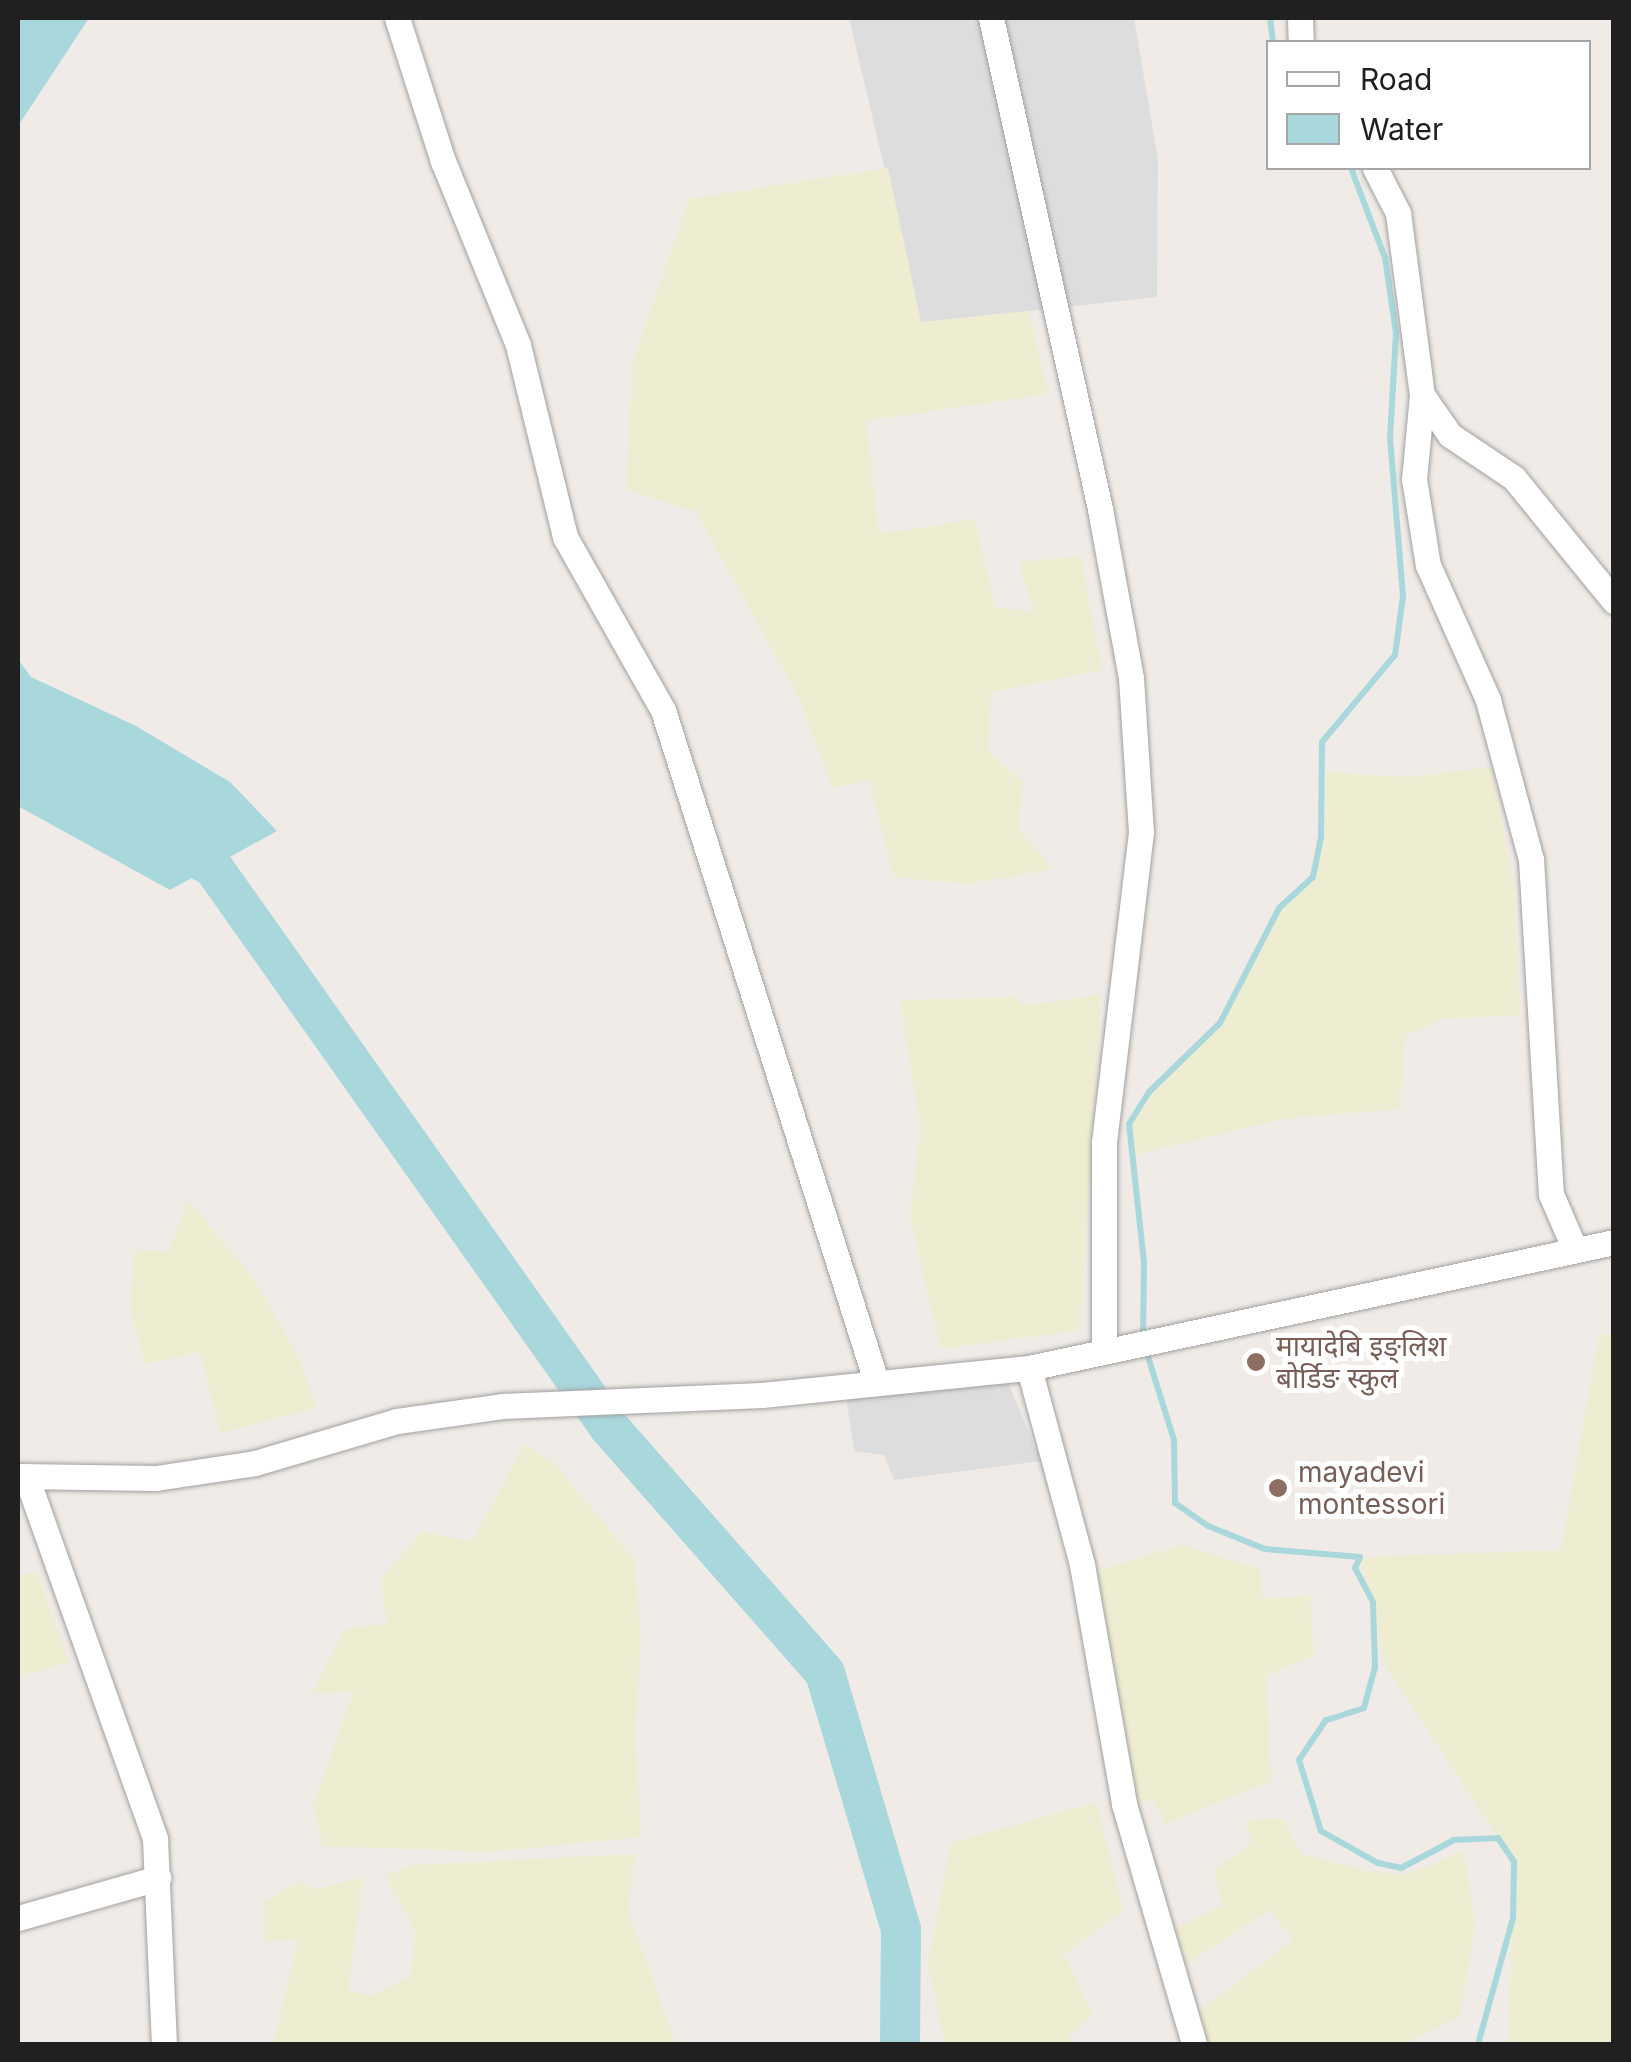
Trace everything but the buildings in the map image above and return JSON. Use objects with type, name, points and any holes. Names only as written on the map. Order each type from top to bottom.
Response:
[{"type":"street","points":[[397,18],[444,161],[518,346],[565,537],[662,710],[876,1381]]},
{"type":"street","points":[[992,18],[1100,509],[1131,678],[1141,832],[1104,1142],[1115,1349]]},
{"type":"street","points":[[1376,170],[1398,213],[1422,395],[1414,480],[1428,565],[1488,700],[1531,859],[1552,1194],[1576,1250]]},
{"type":"street","points":[[1422,395],[1450,436],[1514,478],[1614,601]]},
{"type":"street","points":[[164,2044],[156,1839],[127,1750],[22,1476],[156,1478],[255,1463],[397,1420],[526,1404],[762,1396],[876,1381],[1029,1368],[1363,1291],[1614,1242]]},
{"type":"street","points":[[1029,1368],[1082,1565],[1124,1804],[1194,2044]]},
{"type":"street","points":[[18,1918],[158,1878]]},
{"type":"shaded area","points":[[849,18],[1134,18],[1158,160],[1157,297],[921,323]]},
{"type":"shaded area","points":[[1007,1380],[1041,1461],[894,1480],[884,1455],[854,1451],[846,1397]]},
{"type":"green space","points":[[888,168],[921,322],[1029,311],[1048,394],[866,421],[879,534],[975,519],[995,607],[1033,612],[1019,562],[1081,556],[1102,670],[991,692],[988,750],[1023,782],[1018,827],[1052,869],[967,884],[894,877],[869,780],[832,788],[800,700],[696,512],[626,489],[632,365],[689,199]]},
{"type":"green space","points":[[1491,767],[1514,885],[1520,1015],[1443,1019],[1405,1036],[1400,1109],[1288,1118],[1134,1155],[1129,1124],[1149,1092],[1220,1023],[1279,908],[1313,877],[1326,812],[1326,772],[1408,777]]},
{"type":"green space","points":[[1101,994],[1080,1330],[941,1349],[910,1218],[920,1126],[900,1000],[1016,997],[1023,1006]]},
{"type":"green space","points":[[188,1200],[254,1279],[298,1356],[317,1408],[220,1433],[200,1352],[145,1364],[130,1310],[134,1250],[169,1252]]},
{"type":"green space","points":[[1613,1334],[1613,2044],[1508,2044],[1514,1862],[1386,1667],[1360,1557],[1561,1550],[1599,1335]]},
{"type":"green space","points":[[524,1444],[556,1465],[634,1559],[641,1638],[635,1734],[641,1837],[493,1852],[323,1846],[313,1805],[354,1691],[312,1694],[345,1629],[387,1624],[381,1580],[422,1531],[472,1542]]},
{"type":"green space","points":[[1183,1545],[1260,1569],[1262,1598],[1310,1596],[1314,1656],[1266,1675],[1271,1781],[1165,1824],[1153,1800],[1124,1804],[1083,1575]]},
{"type":"green space","points":[[36,1572],[69,1662],[18,1677],[18,1575]]},
{"type":"green space","points":[[1096,1802],[1123,1911],[1064,1954],[1093,2015],[1069,2035],[1072,2044],[945,2044],[928,1964],[951,1843]]},
{"type":"green space","points":[[1283,1818],[1301,1854],[1368,1871],[1404,1875],[1464,1851],[1475,1925],[1460,2017],[1403,2044],[1207,2044],[1195,2015],[1293,1940],[1270,1910],[1186,1964],[1172,1929],[1221,1906],[1215,1869],[1252,1843],[1246,1821]]},
{"type":"green space","points":[[635,1854],[628,1910],[676,2044],[273,2044],[298,1939],[264,1942],[264,1902],[299,1881],[316,1889],[363,1877],[348,1991],[371,1996],[411,1976],[415,1932],[385,1875],[413,1865]]},
{"type":"water","points":[[18,18],[89,18],[18,126]]},
{"type":"water","points":[[18,659],[31,677],[136,726],[230,782],[277,831],[170,890],[18,806]]},
{"type":"waterway","points":[[1270,18],[1273,40]]},
{"type":"waterway","points":[[1143,1335],[1144,1262],[1129,1124],[1149,1092],[1220,1023],[1279,908],[1313,877],[1321,837],[1322,742],[1395,655],[1403,596],[1390,438],[1396,333],[1385,258],[1352,170]]},
{"type":"waterway","points":[[167,843],[213,867],[609,1427],[825,1673],[901,1929],[900,2044]]},
{"type":"waterway","points":[[1145,1347],[1174,1440],[1175,1503],[1208,1526],[1265,1549],[1360,1557],[1355,1568],[1373,1602],[1375,1667],[1364,1708],[1326,1720],[1299,1760],[1321,1831],[1378,1863],[1401,1868],[1454,1840],[1498,1838],[1514,1862],[1513,1918],[1478,2044]]},
{"type":"place","name":"मायादेबि इङ्लिश बोर्डिङ स्कुल","points":[[1256,1362]]},
{"type":"place","name":"mayadevi montessori","points":[[1278,1488]]}]
